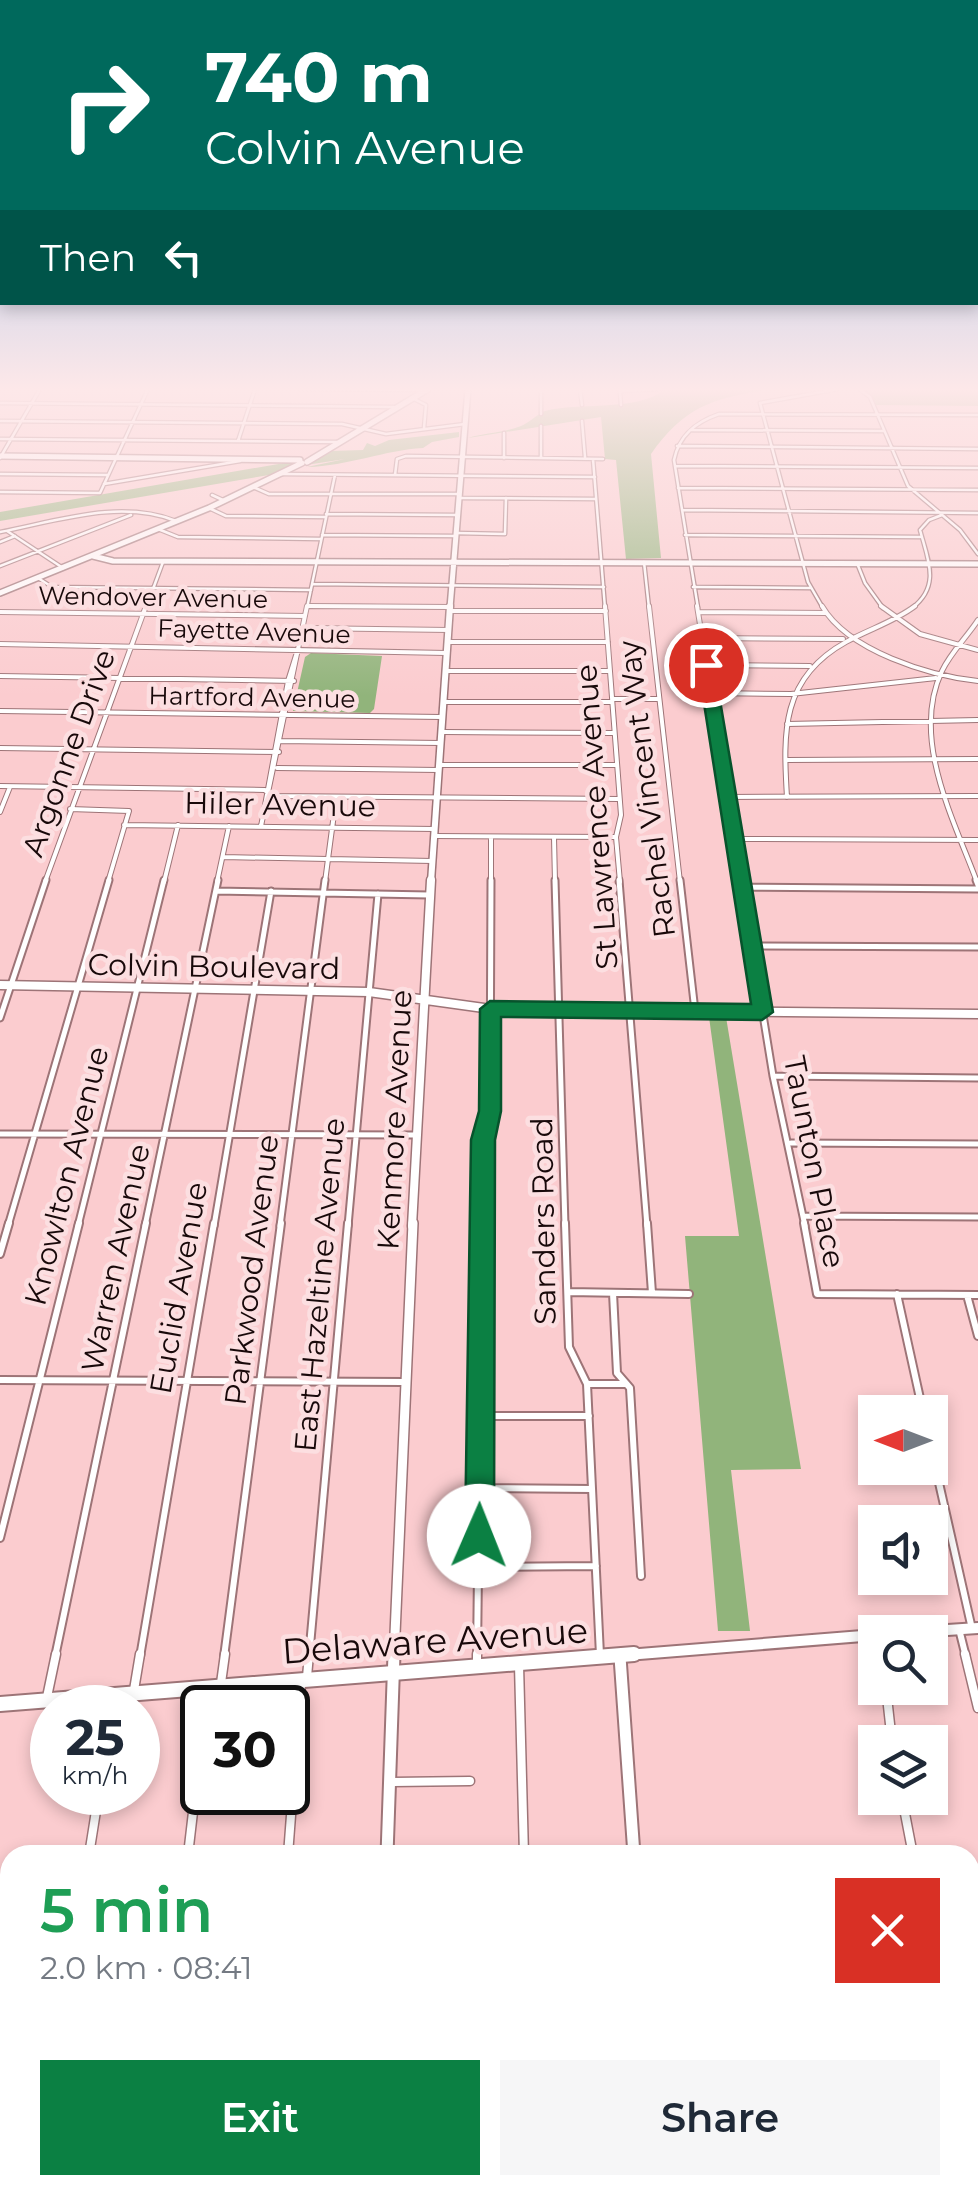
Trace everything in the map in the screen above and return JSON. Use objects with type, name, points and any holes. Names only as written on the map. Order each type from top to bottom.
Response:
[{"type":"main road","name":"Delaware Avenue","points":[[244,1685],[858,1636]]},
{"type":"main road","name":"Delaware Avenue","points":[[0,1704],[30,1701]]},
{"type":"street","points":[[0,492],[101,491]]},
{"type":"street","points":[[0,593],[246,491]]},
{"type":"street","points":[[262,491],[596,499]]},
{"type":"street","name":"Kenmore Avenue","points":[[387,1845],[392,1675],[433,861],[459,491]]},
{"type":"street","name":"St Lawrence Avenue","points":[[595,491],[620,799],[616,837],[652,1293]]},
{"type":"street","name":"Taunton Place","points":[[679,491],[773,1076],[790,1143],[817,1294],[896,1294]]},
{"type":"street","points":[[784,491],[810,588],[826,613],[849,638],[940,677]]},
{"type":"street","points":[[914,491],[978,554]]},
{"type":"street","points":[[261,826],[331,494]]},
{"type":"street","points":[[212,495],[225,501]]},
{"type":"street","points":[[158,529],[178,537],[505,534],[506,498]]},
{"type":"street","points":[[208,508],[226,516],[458,515]]},
{"type":"street","points":[[682,510],[942,516],[978,513]]},
{"type":"street","points":[[0,532],[102,514],[163,514],[176,522]]},
{"type":"street","points":[[0,566],[134,514]]},
{"type":"street","points":[[787,797],[785,760],[794,694],[810,666],[849,638],[913,610],[928,594],[933,581],[920,537],[924,524],[942,516]]},
{"type":"street","points":[[7,530],[62,568]]},
{"type":"street","points":[[686,535],[920,537]]},
{"type":"street","points":[[0,542],[15,536]]},
{"type":"street","points":[[93,556],[107,561],[163,562],[978,564]]},
{"type":"street","name":"Rachel Vincent Way","points":[[643,561],[695,1011]]},
{"type":"street","name":"Argonne Drive","points":[[0,1018],[70,809],[163,562]]},
{"type":"street","points":[[857,563],[869,593],[893,620],[927,638],[978,650]]},
{"type":"street","points":[[38,578],[52,586],[153,588],[604,587]]},
{"type":"street","points":[[693,587],[810,588]]},
{"type":"street","points":[[307,606],[606,610]]},
{"type":"street","name":"Wendover Avenue","points":[[0,612],[305,616]]},
{"type":"street","points":[[698,612],[826,613]]},
{"type":"street","points":[[742,888],[978,887],[935,759],[930,718],[940,677],[978,622]]},
{"type":"street","points":[[302,628],[449,630]]},
{"type":"street","points":[[702,638],[849,638]]},
{"type":"street","points":[[448,642],[608,642]]},
{"type":"street","name":"Fayette Avenue","points":[[0,644],[448,653]]},
{"type":"street","points":[[706,665],[810,666]]},
{"type":"street","points":[[446,672],[610,671]]},
{"type":"street","points":[[0,676],[291,681]]},
{"type":"street","points":[[710,693],[794,694],[940,677],[978,682]]},
{"type":"street","points":[[444,702],[659,699]]},
{"type":"street","name":"Hartford Avenue","points":[[0,711],[443,717]]},
{"type":"street","points":[[788,724],[930,718],[978,720]]},
{"type":"street","points":[[442,732],[614,733]]},
{"type":"street","points":[[279,741],[441,743]]},
{"type":"street","points":[[0,748],[276,752]]},
{"type":"street","points":[[785,760],[978,759]]},
{"type":"street","points":[[273,768],[617,765]]},
{"type":"street","points":[[0,786],[336,797],[620,799]]},
{"type":"street","points":[[0,812],[10,786]]},
{"type":"street","points":[[728,797],[978,796]]},
{"type":"street","name":"Parkwood Avenue","points":[[214,1685],[260,1380],[336,797]]},
{"type":"street","points":[[0,1254],[129,810],[70,809]]},
{"type":"street","name":"Hiler Avenue","points":[[124,825],[332,828],[491,837],[616,837]]},
{"type":"street","name":"Knowlton Avenue","points":[[0,1538],[178,826]]},
{"type":"street","name":"Warren Avenue","points":[[49,1685],[229,826]]},
{"type":"street","points":[[477,1669],[483,1140],[490,1111],[491,837]]},
{"type":"street","name":"Sanders Road","points":[[554,837],[569,1346],[587,1384],[600,1659]]},
{"type":"street","points":[[734,838],[978,840]]},
{"type":"street","points":[[222,857],[433,861]]},
{"type":"street","points":[[216,890],[432,895]]},
{"type":"street","name":"Euclid Avenue","points":[[135,1685],[270,892]]},
{"type":"street","name":"East Hazeltine Avenue","points":[[289,1845],[378,894]]},
{"type":"street","points":[[752,946],[978,948]]},
{"type":"street","name":"Colvin Boulevard","points":[[0,986],[369,992],[490,1009],[978,1014]]},
{"type":"street","points":[[773,1076],[978,1078]]},
{"type":"street","points":[[0,1134],[420,1135]]},
{"type":"street","points":[[790,1143],[978,1144]]},
{"type":"street","points":[[802,1216],[978,1217]]},
{"type":"street","points":[[568,1292],[689,1294]]},
{"type":"street","points":[[614,1292],[617,1373],[627,1384],[641,1576]]},
{"type":"street","points":[[919,1395],[896,1294],[978,1295]]},
{"type":"street","points":[[967,1295],[978,1336]]},
{"type":"street","points":[[0,1380],[407,1382]]},
{"type":"street","points":[[587,1384],[627,1384]]},
{"type":"street","points":[[481,1416],[589,1416]]},
{"type":"street","points":[[939,1485],[970,1629],[978,1708]]},
{"type":"street","points":[[480,1488],[592,1489]]},
{"type":"street","points":[[479,1567],[596,1566]]},
{"type":"street","points":[[620,1657],[633,1845]]},
{"type":"street","points":[[520,1666],[524,1845]]},
{"type":"street","points":[[390,1782],[470,1781]]},
{"type":"street","points":[[91,1845],[95,1815]]},
{"type":"street","points":[[189,1845],[193,1815]]},
{"type":"street","points":[[905,1815],[911,1845]]},
{"type":"green space","points":[[119,491],[173,491],[0,521],[0,512]]},
{"type":"green space","points":[[619,491],[655,491],[661,558],[626,559]]},
{"type":"green space","points":[[311,653],[382,656],[374,709],[370,713],[293,711],[305,657]]},
{"type":"green space","points":[[709,1017],[726,1017],[801,1469],[731,1470],[750,1631],[718,1631],[685,1236],[739,1236]]},
{"type":"route","points":[[479,1536],[483,1140],[490,1111],[490,1009],[762,1012],[706,665]]}]
